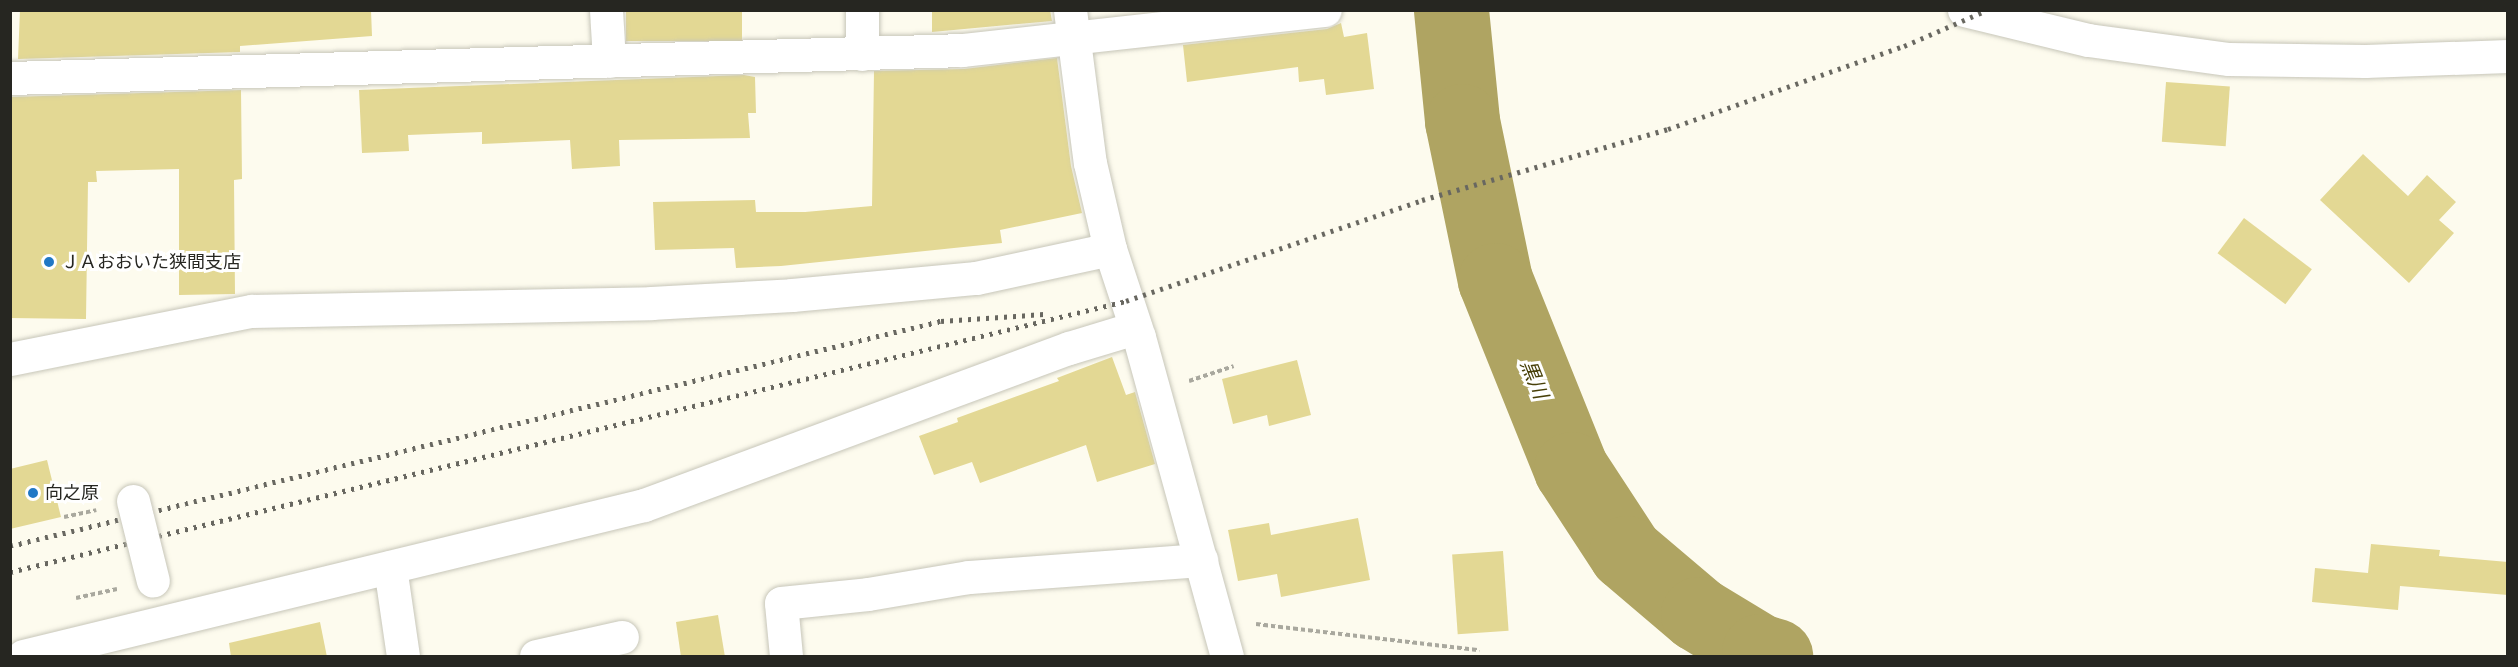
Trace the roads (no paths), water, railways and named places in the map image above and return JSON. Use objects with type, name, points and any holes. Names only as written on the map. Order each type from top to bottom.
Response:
[{"type":"street","points":[[606,10],[609,61]]},
{"type":"street","points":[[862,10],[862,54]]},
{"type":"street","points":[[10,78],[862,54],[1071,26],[1325,10]]},
{"type":"street","points":[[1964,10],[2088,40],[2229,58],[2365,61],[2508,56]]},
{"type":"street","points":[[1071,26],[1090,163],[1110,249],[1154,393],[1227,657]]},
{"type":"street","points":[[10,359],[250,311],[651,303],[792,295],[976,278],[1110,249]]},
{"type":"street","points":[[42,654],[644,505],[1069,348],[1135,328]]},
{"type":"street","points":[[133,501],[153,581]]},
{"type":"street","points":[[786,657],[781,603],[868,594],[969,577],[1201,560]]},
{"type":"street","points":[[390,567],[403,657]]},
{"type":"street","points":[[536,657],[622,637]]},
{"type":"waterway","name":"黒川","points":[[1451,10],[1462,121],[1495,280],[1571,469],[1626,553],[1698,614],[1759,651],[1775,656]]},
{"type":"railway","points":[[10,572],[1126,301],[1422,200],[1668,129],[1904,46],[1987,10]]},
{"type":"railway","points":[[10,546],[941,321],[1044,314]]},
{"type":"place","name":"ＪＡおおいた狭間支店","points":[[49,262]]},
{"type":"place","name":"向之原","points":[[33,493]]}]
